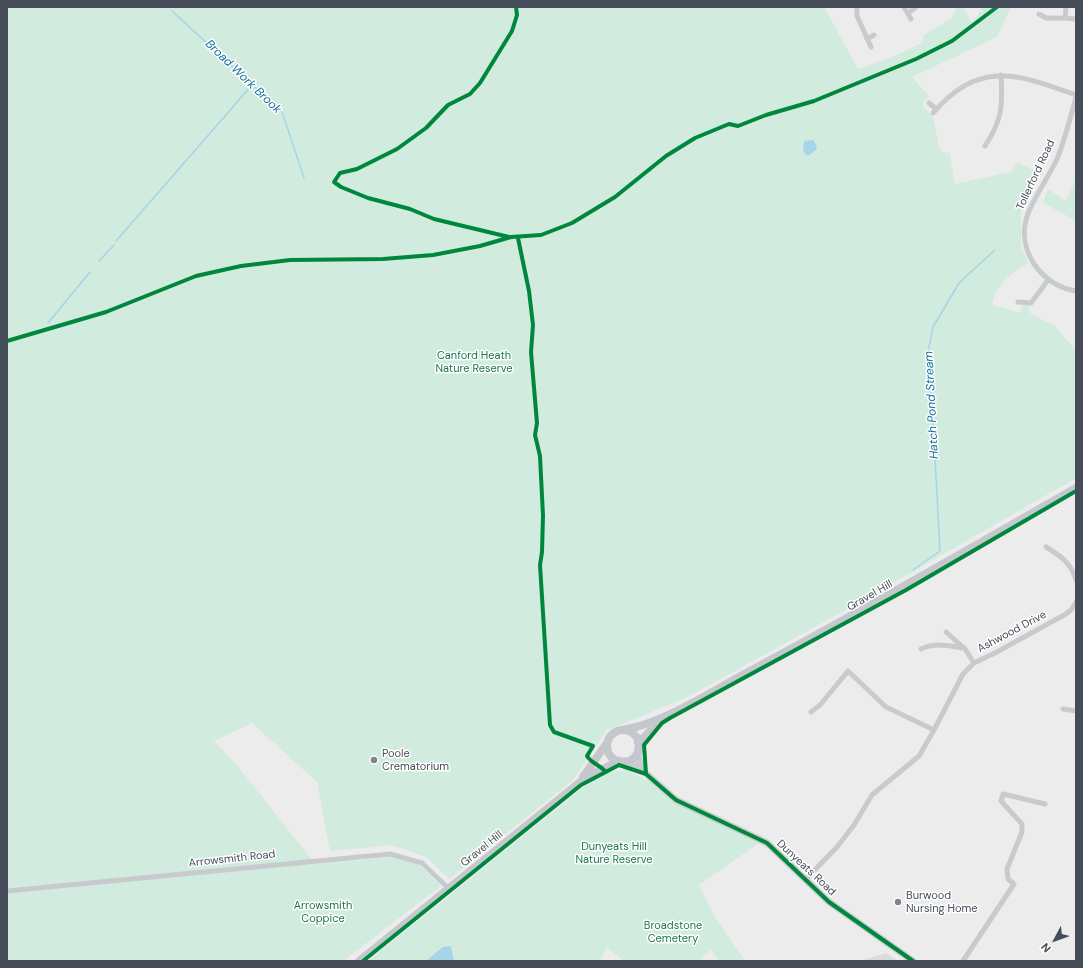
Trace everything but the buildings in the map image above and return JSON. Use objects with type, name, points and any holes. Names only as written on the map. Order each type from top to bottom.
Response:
[{"type":"main road","name":"Gravel Hill","points":[[622,730],[637,727],[670,713],[854,616],[1076,488]]},
{"type":"main road","name":"Gravel Hill","points":[[638,746],[670,713]]},
{"type":"main road","points":[[622,730],[634,735],[638,746],[634,757],[622,761],[611,756],[607,743],[612,734],[622,730]]},
{"type":"main road","name":"Gravel Hill","points":[[579,783],[607,743]]},
{"type":"main road","name":"Gravel Hill","points":[[358,961],[579,783],[590,775],[622,761]]},
{"type":"street","points":[[857,7],[857,16],[872,47]]},
{"type":"street","points":[[904,7],[911,19]]},
{"type":"street","points":[[1065,18],[1066,7]]},
{"type":"street","points":[[908,12],[915,8]]},
{"type":"street","points":[[1039,14],[1046,18],[1076,19]]},
{"type":"street","points":[[867,39],[874,35]]},
{"type":"street","points":[[929,103],[935,111],[954,91],[965,85],[988,77],[1001,75],[1030,78],[1076,96]]},
{"type":"street","points":[[985,146],[1000,121],[1003,100],[1001,75]]},
{"type":"street","name":"Tollerford Road","points":[[1076,96],[1057,158],[1026,218],[1026,237],[1029,254],[1039,271],[1048,280],[1064,289],[1076,291]]},
{"type":"street","points":[[1018,302],[1031,303],[1048,280]]},
{"type":"street","points":[[1046,547],[1059,554],[1069,564],[1076,580]]},
{"type":"street","name":"Ashwood Drive","points":[[805,880],[850,831],[872,795],[919,756],[963,674],[974,663],[1059,618],[1071,610],[1076,602]]},
{"type":"street","name":"Ashwood Drive","points":[[946,632],[964,648],[974,663]]},
{"type":"street","points":[[921,650],[928,646],[939,645],[964,648]]},
{"type":"street","points":[[811,712],[820,705],[848,671],[886,707],[934,730]]},
{"type":"street","points":[[1063,709],[1076,711]]},
{"type":"street","points":[[638,746],[638,758],[642,770]]},
{"type":"street","name":"Dunyeats Road","points":[[622,761],[642,770],[676,800],[767,843],[829,902],[913,961]]},
{"type":"street","points":[[963,961],[1014,884],[1008,879],[1008,869],[1022,832],[1022,824],[1001,801],[1003,794],[1045,804]]},
{"type":"street","name":"Arrowsmith Road","points":[[7,891],[390,854],[422,863],[448,888]]},
{"type":"shaded area","points":[[886,953],[898,961],[860,961]]},
{"type":"green space","name":"Canford Heath Nature Reserve","points":[[7,7],[824,7],[858,69],[899,54],[923,42],[924,35],[951,19],[957,7],[963,7],[972,23],[983,7],[1011,7],[997,37],[912,77],[929,96],[922,105],[933,117],[940,150],[950,154],[955,184],[1011,172],[1018,162],[1041,174],[1021,209],[1021,245],[1028,263],[1005,280],[997,291],[992,305],[1021,313],[1022,305],[1028,305],[1030,313],[1056,327],[1076,351],[1076,478],[860,602],[686,698],[607,730],[573,780],[449,879],[426,857],[391,845],[330,851],[317,782],[252,723],[214,741],[237,765],[315,864],[393,857],[419,865],[441,886],[343,961],[7,961]]},
{"type":"green space","points":[[1076,179],[1075,220],[1043,203],[1048,189],[1066,201]]},
{"type":"green space","name":"Dunyeats Hill Nature Reserve","points":[[627,770],[652,783],[679,805],[759,843],[699,885],[715,917],[745,961],[719,961],[711,950],[700,959],[701,961],[623,961],[607,947],[600,961],[368,961],[590,782],[609,772]]},
{"type":"water","points":[[813,140],[817,146],[816,150],[809,155],[806,155],[803,145],[805,141]]},
{"type":"water","points":[[451,946],[454,961],[426,961],[443,947]]},
{"type":"waterway","name":"Broad Work Brook","points":[[172,11],[282,112],[304,178]]},
{"type":"waterway","points":[[116,241],[252,85]]},
{"type":"waterway","points":[[99,261],[114,245]]},
{"type":"waterway","name":"Hatch Pond Stream","points":[[913,570],[940,551],[929,347],[933,327],[959,283],[995,250]]},
{"type":"waterway","points":[[48,323],[90,272]]},
{"type":"cycle path","points":[[509,237],[434,219],[410,209],[368,198],[341,187],[334,182],[340,173],[357,169],[397,149],[426,128],[448,105],[470,94],[480,83],[512,31],[517,15],[516,7]]},
{"type":"cycle path","points":[[7,341],[106,312],[196,276],[241,266],[290,260],[383,259],[433,255],[480,246],[511,237],[541,235],[572,223],[615,197],[666,156],[695,138],[729,124],[738,126],[766,115],[814,101],[916,59],[952,41],[997,7]]},
{"type":"cycle path","points":[[518,238],[529,291],[533,325],[531,352],[537,423],[535,435],[540,456],[543,516],[542,552],[540,565],[550,725],[554,732],[593,746],[587,756],[591,761],[605,771]]},
{"type":"cycle path","points":[[646,774],[644,745],[662,723],[906,590],[1076,491]]},
{"type":"cycle path","points":[[363,961],[581,785],[619,765],[646,774],[676,800],[767,843],[829,902],[913,961]]},
{"type":"place","name":"Poole Crematorium","points":[[374,760]]},
{"type":"place","name":"Burwood Nursing Home","points":[[898,902]]},
{"type":"park label","name":"Arrowsmith Coppice","points":[[323,912]]},
{"type":"park label","name":"Broadstone Cemetery","points":[[673,932]]}]
